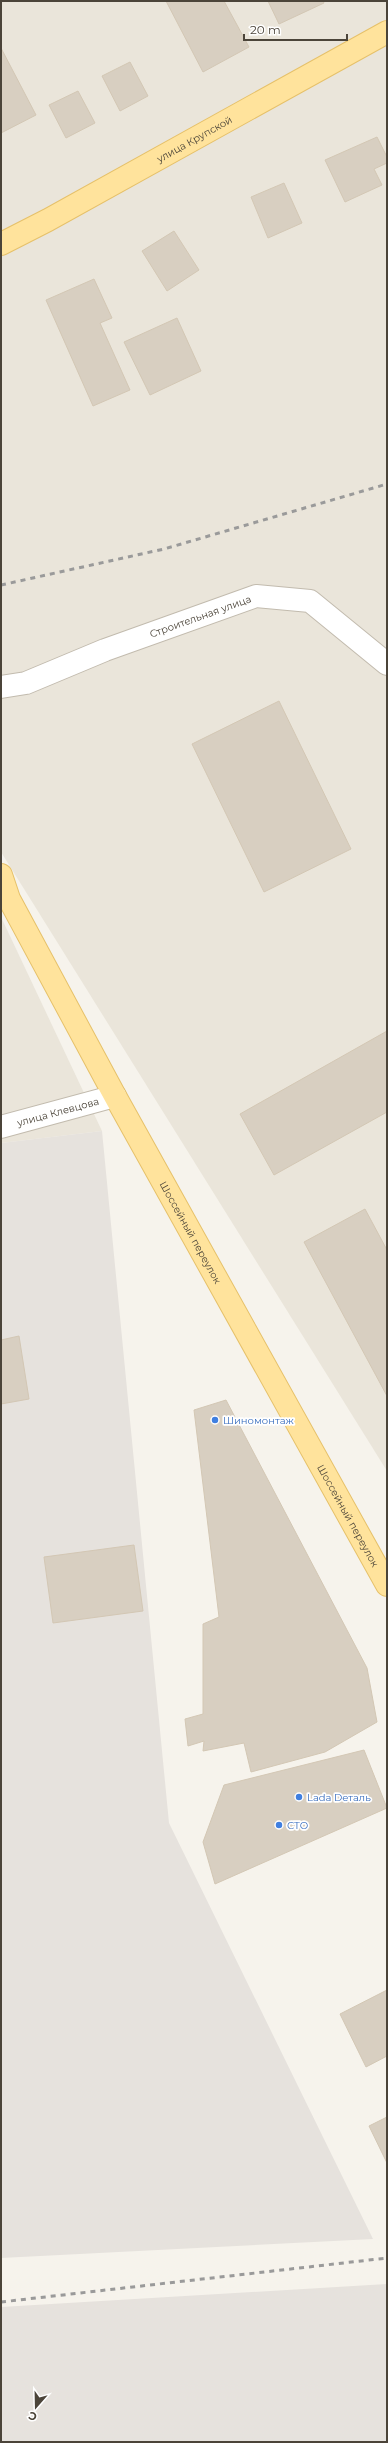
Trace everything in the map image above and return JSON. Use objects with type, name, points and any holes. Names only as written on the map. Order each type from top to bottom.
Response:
[{"type":"main road","name":"улица Крупской","points":[[1,244],[48,220],[387,32]]},
{"type":"main road","name":"Шоссейный переулок","points":[[1,875],[9,899],[115,1096],[387,1585]]},
{"type":"street","name":"Строительная улица","points":[[1,687],[26,683],[104,650],[256,596],[310,601],[387,664]]},
{"type":"street","name":"улица Клевцова","points":[[1,1127],[115,1096]]},
{"type":"shaded area","points":[[1,1],[387,1],[387,1471],[1,852]]},
{"type":"shaded area","points":[[1,917],[102,1131],[1,1143]]},
{"type":"shaded area","points":[[102,1131],[169,1823],[373,2239],[1,2258],[1,1143]]},
{"type":"shaded area","points":[[387,2284],[387,2442],[1,2442],[1,2307]]},
{"type":"building","points":[[166,1],[224,1],[249,47],[203,72]]},
{"type":"building","points":[[268,1],[323,1],[324,3],[279,24]]},
{"type":"building","points":[[1,48],[36,115],[1,133]]},
{"type":"building","points":[[130,62],[148,96],[120,111],[102,76]]},
{"type":"building","points":[[78,91],[95,123],[66,138],[49,105]]},
{"type":"building","points":[[377,137],[387,157],[387,163],[374,169],[382,185],[345,202],[325,160]]},
{"type":"building","points":[[284,183],[302,223],[268,238],[251,197]]},
{"type":"building","points":[[174,231],[199,270],[167,291],[142,251]]},
{"type":"building","points":[[94,279],[112,318],[100,323],[130,390],[93,406],[46,300]]},
{"type":"building","points":[[177,318],[201,371],[150,395],[124,342]]},
{"type":"building","points":[[279,701],[351,849],[264,892],[192,744]]},
{"type":"building","points":[[387,1031],[387,1112],[274,1175],[240,1114]]},
{"type":"building","points":[[365,1209],[387,1250],[387,1396],[304,1242]]},
{"type":"building","points":[[19,1336],[29,1399],[1,1404],[1,1340]]},
{"type":"building","points":[[226,1400],[367,1668],[377,1722],[325,1752],[251,1772],[244,1743],[203,1751],[204,1741],[188,1746],[185,1719],[203,1714],[203,1624],[219,1617],[194,1410]]},
{"type":"building","points":[[134,1545],[143,1611],[53,1623],[44,1557]]},
{"type":"building","name":"СТО","points":[[364,1750],[387,1808],[215,1884],[203,1842],[224,1785]]},
{"type":"building","points":[[387,1990],[387,2056],[366,2067],[340,2014]]},
{"type":"building","points":[[387,2117],[387,2163],[369,2126]]},
{"type":"railway","points":[[1,585],[164,549],[387,484]]},
{"type":"railway","points":[[1,2302],[387,2258]]},
{"type":"place","name":"Шиномонтаж","points":[[215,1420]]},
{"type":"place","name":"Lada Dеталь","points":[[299,1797]]},
{"type":"place","name":"СТО","points":[[279,1825]]}]
